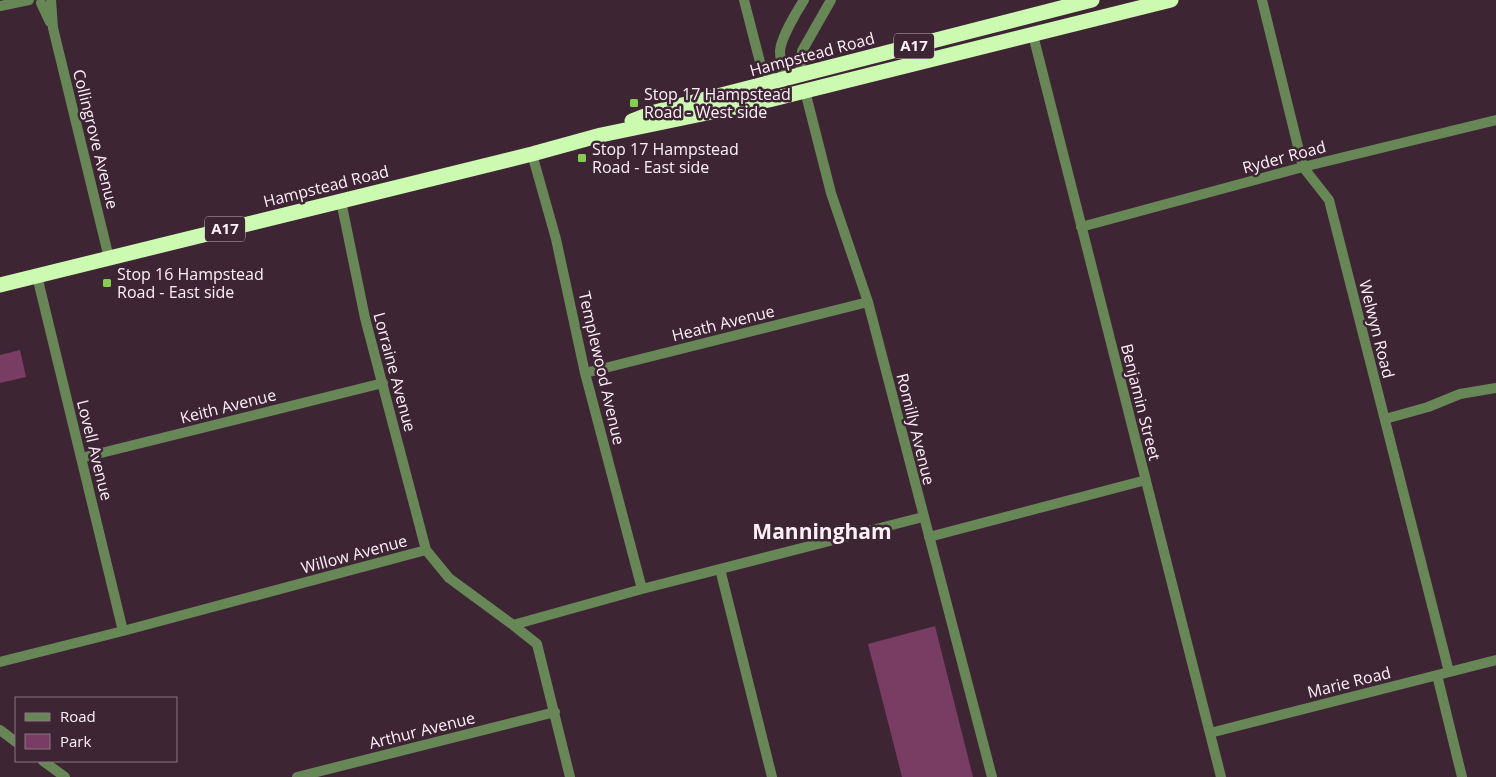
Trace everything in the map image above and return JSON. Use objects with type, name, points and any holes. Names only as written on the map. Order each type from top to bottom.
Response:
[{"type":"highway","name":"Hampstead Road","points":[[601,135],[655,112],[1092,0]]},
{"type":"highway","name":"Hampstead Road","points":[[0,285],[532,154],[601,135],[769,100],[1170,0]]},
{"type":"highway","points":[[1028,16],[1033,35]]},
{"type":"highway","points":[[800,75],[805,91]]},
{"type":"highway","points":[[769,100],[780,80],[805,91]]},
{"type":"street","points":[[0,6],[29,0]]},
{"type":"street","points":[[744,0],[761,66],[780,80]]},
{"type":"street","points":[[780,80],[780,48],[804,0]]},
{"type":"street","points":[[800,75],[802,51],[830,0]]},
{"type":"street","name":"Welwyn Road","points":[[1262,0],[1303,167],[1329,200],[1449,672]]},
{"type":"street","name":"Collingrove Avenue","points":[[44,1],[53,28],[109,258]]},
{"type":"street","name":"Benjamin Street","points":[[1033,35],[1221,777]]},
{"type":"street","name":"Romilly Avenue","points":[[805,91],[831,193],[868,302],[992,777]]},
{"type":"street","name":"Ryder Road","points":[[1081,227],[1303,167],[1496,120]]},
{"type":"street","name":"Templewood Avenue","points":[[532,154],[562,262],[585,373],[642,589]]},
{"type":"street","name":"Lorraine Avenue","points":[[341,201],[365,318],[426,550]]},
{"type":"street","name":"Lovell Avenue","points":[[38,276],[123,631]]},
{"type":"street","name":"Heath Avenue","points":[[585,373],[868,302]]},
{"type":"street","name":"Keith Avenue","points":[[81,458],[383,383]]},
{"type":"street","points":[[1385,419],[1428,408],[1460,394],[1496,388]]},
{"type":"street","points":[[929,537],[1146,480]]},
{"type":"street","points":[[514,625],[642,589],[923,517]]},
{"type":"street","name":"Willow Avenue","points":[[0,662],[426,550],[449,578],[537,644],[570,777]]},
{"type":"street","points":[[720,570],[772,777]]},
{"type":"street","name":"Marie Road","points":[[1210,733],[1496,660]]},
{"type":"street","points":[[1437,675],[1462,777]]},
{"type":"street","name":"Arthur Avenue","points":[[297,777],[555,712]]},
{"type":"street","points":[[0,730],[15,741]]},
{"type":"street","points":[[44,762],[65,777]]},
{"type":"green space","points":[[20,350],[26,377],[0,383],[0,355]]},
{"type":"green space","points":[[935,626],[973,777],[902,777],[868,644]]},
{"type":"place","name":"Stop 17 Hampstead Road - West side","points":[[634,103]]},
{"type":"place","name":"Stop 17 Hampstead Road - East side","points":[[582,158]]},
{"type":"place","name":"Stop 16 Hampstead Road - East side","points":[[107,283]]},
{"type":"district","name":"Manningham","points":[[822,532]]}]
